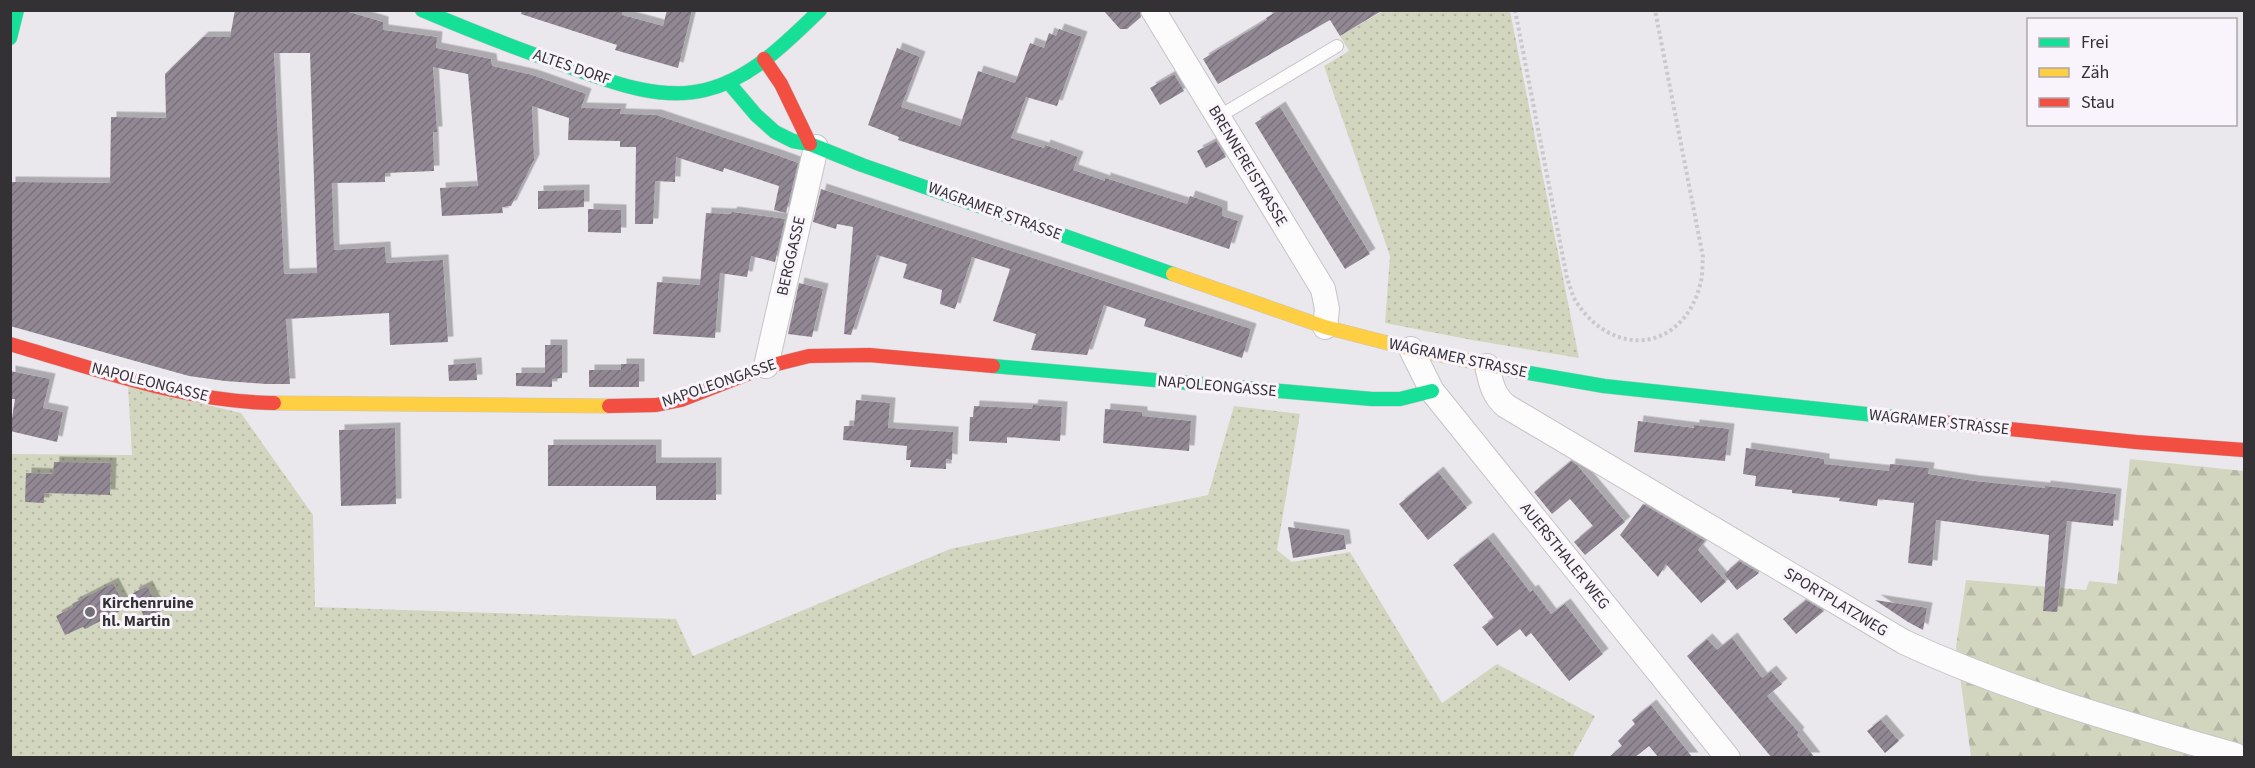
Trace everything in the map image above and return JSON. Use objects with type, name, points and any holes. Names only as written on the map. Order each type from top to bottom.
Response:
[{"type":"main road","points":[[10,38],[17,10]]},
{"type":"main road","name":"ALTES DORF","points":[[422,10],[516,48],[626,86],[686,93],[728,82],[764,60],[820,10]]},
{"type":"main road","points":[[764,60],[781,84],[813,145]]},
{"type":"main road","name":"WAGRAMER STRASSE","points":[[728,82],[760,119],[775,132],[794,141],[813,145],[1172,275],[1325,327],[1411,349],[1487,366],[1594,384],[1687,396],[2136,442],[2244,450]]},
{"type":"main road","name":"NAPOLEONGASSE","points":[[10,344],[185,394],[274,404],[612,406],[665,404],[766,366],[799,357],[841,354],[1372,399],[1400,399],[1432,391]]},
{"type":"street","name":"BRENNEREISTRASSE","points":[[1153,10],[1323,289],[1327,309],[1325,327]]},
{"type":"street","name":"BERGGASSE","points":[[766,366],[813,145]]},
{"type":"street","name":"AUERSTHALER WEG","points":[[1411,349],[1432,391],[1728,758]]},
{"type":"street","name":"SPORTPLATZWEG","points":[[1487,366],[1494,392],[1506,406],[1904,642],[1953,665],[2113,720],[2235,755]]},
{"type":"lane","points":[[1218,117],[1337,46]]},
{"type":"path","points":[[1515,10],[1567,278],[1576,303],[1594,322],[1618,339],[1645,341],[1673,331],[1690,308],[1701,285],[1702,257],[1655,10]]},
{"type":"green space","points":[[1383,11],[1510,11],[1579,358],[1385,323],[1390,256],[1324,66],[1349,51],[1340,36]]},
{"type":"green space","points":[[128,386],[241,413],[313,515],[315,607],[676,619],[693,656],[950,549],[1208,495],[1234,406],[1300,414],[1277,550],[1292,562],[1350,552],[1442,703],[1497,664],[1595,716],[1572,758],[11,758],[11,454],[132,455]]},
{"type":"green space","points":[[2130,459],[2244,471],[2244,757],[1971,757],[1956,647],[1966,580],[2086,590],[2089,581],[2117,584]]},
{"type":"building","points":[[235,10],[342,10],[383,22],[383,30],[437,37],[436,48],[491,59],[492,66],[532,75],[586,94],[581,108],[621,109],[620,114],[656,115],[798,163],[786,213],[774,210],[779,186],[724,168],[723,172],[676,157],[675,182],[655,181],[653,224],[635,224],[636,147],[620,147],[620,141],[568,140],[569,118],[532,106],[534,160],[511,206],[502,207],[503,213],[442,216],[440,188],[478,186],[468,74],[433,67],[437,132],[433,132],[434,171],[385,173],[385,182],[332,183],[334,250],[385,247],[386,263],[443,260],[448,342],[390,345],[389,313],[286,319],[290,384],[266,384],[189,376],[10,326],[10,182],[110,183],[111,117],[166,118],[165,74],[203,37],[230,37]],"holes":[[[274,53],[310,53],[317,273],[284,274]]]},
{"type":"building","points":[[522,10],[623,10],[622,15],[663,26],[667,10],[692,10],[678,68],[615,50],[617,45],[521,14]]},
{"type":"building","points":[[1103,10],[1139,10],[1141,17],[1127,29],[1120,29]]},
{"type":"building","points":[[1279,10],[1383,10],[1340,36],[1330,20],[1218,84],[1203,59],[1267,20],[1266,18]]},
{"type":"building","points":[[1059,29],[1082,37],[1057,106],[1026,97],[1011,138],[1044,148],[1045,145],[1078,157],[1073,170],[1105,181],[1105,178],[1187,204],[1190,196],[1222,207],[1222,216],[1238,221],[1229,249],[898,140],[899,137],[868,125],[897,48],[920,57],[901,107],[960,126],[978,71],[1015,83],[1030,43],[1044,48],[1049,33],[1056,36]]},
{"type":"building","points":[[1174,74],[1184,91],[1160,105],[1150,88]]},
{"type":"building","points":[[1280,107],[1370,254],[1345,269],[1255,123]]},
{"type":"building","points":[[1216,141],[1226,157],[1206,168],[1197,151]]},
{"type":"building","points":[[821,189],[1251,329],[1242,358],[1144,326],[1146,319],[1104,305],[1087,355],[1031,350],[1036,334],[993,321],[1010,269],[972,257],[955,309],[940,304],[942,290],[903,278],[907,264],[877,255],[851,335],[844,334],[853,227],[837,224],[836,229],[813,222]]},
{"type":"building","points":[[584,190],[584,207],[538,209],[538,191]]},
{"type":"building","points":[[588,209],[621,210],[621,233],[588,232]]},
{"type":"building","points":[[732,212],[785,219],[775,262],[751,256],[747,277],[720,273],[715,338],[653,334],[657,282],[700,285],[706,213],[731,214]]},
{"type":"building","points":[[799,283],[823,289],[812,337],[788,334]]},
{"type":"building","points":[[545,345],[562,345],[562,378],[552,379],[552,387],[516,386],[516,373],[545,373]]},
{"type":"building","points":[[476,363],[477,380],[449,381],[448,365]]},
{"type":"building","points":[[621,364],[639,364],[639,387],[589,387],[589,370],[621,370]]},
{"type":"building","points":[[10,371],[50,379],[43,408],[63,412],[57,442],[10,431],[15,399],[10,399]]},
{"type":"building","points":[[856,400],[890,403],[888,428],[953,432],[952,460],[946,459],[946,469],[910,467],[911,460],[906,460],[907,446],[843,440],[844,426],[854,426]]},
{"type":"building","points":[[1033,405],[1062,407],[1060,441],[1007,437],[1007,443],[969,441],[970,417],[973,417],[974,406],[1032,409]]},
{"type":"building","points":[[1105,409],[1142,412],[1142,416],[1191,421],[1189,451],[1103,443]]},
{"type":"building","points":[[1638,421],[1694,428],[1694,425],[1729,429],[1725,461],[1634,452]]},
{"type":"building","points":[[395,428],[396,504],[341,506],[339,430]]},
{"type":"building","points":[[548,445],[656,445],[656,463],[716,463],[716,500],[656,500],[656,486],[548,486]]},
{"type":"building","points":[[1746,448],[1824,459],[1824,464],[1889,471],[1890,464],[1929,468],[1928,474],[1974,481],[2116,494],[2113,526],[2067,521],[2057,612],[2043,611],[2049,535],[1936,520],[1932,566],[1908,563],[1914,503],[1878,499],[1877,506],[1839,501],[1840,498],[1792,493],[1792,490],[1755,486],[1756,476],[1743,474]]},
{"type":"building","points":[[1571,461],[1577,465],[1625,522],[1585,555],[1574,542],[1593,526],[1570,499],[1552,514],[1534,492]]},
{"type":"building","points":[[54,462],[111,463],[110,495],[44,493],[44,503],[25,502],[26,473],[53,474]]},
{"type":"building","points":[[1438,472],[1467,508],[1428,540],[1399,504]]},
{"type":"building","points":[[1643,504],[1705,541],[1698,550],[1726,582],[1701,603],[1666,564],[1658,577],[1620,535]]},
{"type":"building","points":[[1288,527],[1344,535],[1346,549],[1293,558]]},
{"type":"building","points":[[1488,538],[1530,592],[1533,590],[1551,614],[1565,604],[1603,654],[1569,681],[1531,633],[1526,637],[1520,629],[1497,646],[1482,627],[1494,618],[1453,565]]},
{"type":"building","points":[[1739,561],[1759,573],[1737,590],[1724,574]]},
{"type":"building","name":"Kirchenruine hl. Martin","points":[[113,583],[126,608],[85,629],[83,627],[65,635],[56,616],[73,607],[72,604]]},
{"type":"building","points":[[147,586],[161,614],[146,621],[133,593]]},
{"type":"building","points":[[1806,600],[1824,611],[1796,634],[1783,619]]},
{"type":"building","points":[[1875,600],[1927,608],[1923,630],[1908,622]]},
{"type":"building","points":[[1732,638],[1762,678],[1771,671],[1782,684],[1767,696],[1799,733],[1797,735],[1815,758],[1772,758],[1687,656],[1707,639],[1717,650]]},
{"type":"building","points":[[1651,705],[1693,758],[1659,758],[1649,746],[1634,758],[1608,758],[1622,746],[1618,741],[1635,724],[1632,720]]},
{"type":"building","points":[[1881,720],[1899,741],[1885,753],[1867,731]]},
{"type":"traffic: fast","points":[[10,38],[17,10]]},
{"type":"traffic: fast","points":[[422,10],[593,76],[630,87],[668,93],[705,90],[738,77],[767,58],[820,10]]},
{"type":"traffic: fast","points":[[728,82],[756,115],[775,132],[793,141],[810,144],[862,165],[1173,274]]},
{"type":"traffic: fast","points":[[993,366],[1372,399],[1400,399],[1432,391]]},
{"type":"traffic: fast","points":[[1517,371],[1604,386],[1931,421]]},
{"type":"traffic: slow","points":[[1173,274],[1325,327],[1411,349],[1517,371]]},
{"type":"traffic: slow","points":[[274,403],[609,406]]},
{"type":"traffic: jam","points":[[764,59],[781,84],[810,144]]},
{"type":"traffic: jam","points":[[10,344],[140,383],[207,397],[274,403]]},
{"type":"traffic: jam","points":[[609,406],[656,405],[681,400],[765,367],[809,356],[869,355],[993,366]]},
{"type":"traffic: jam","points":[[1931,421],[2136,442],[2244,450]]},
{"type":"place","name":"Kirchenruine hl. Martin","points":[[90,612]]}]
